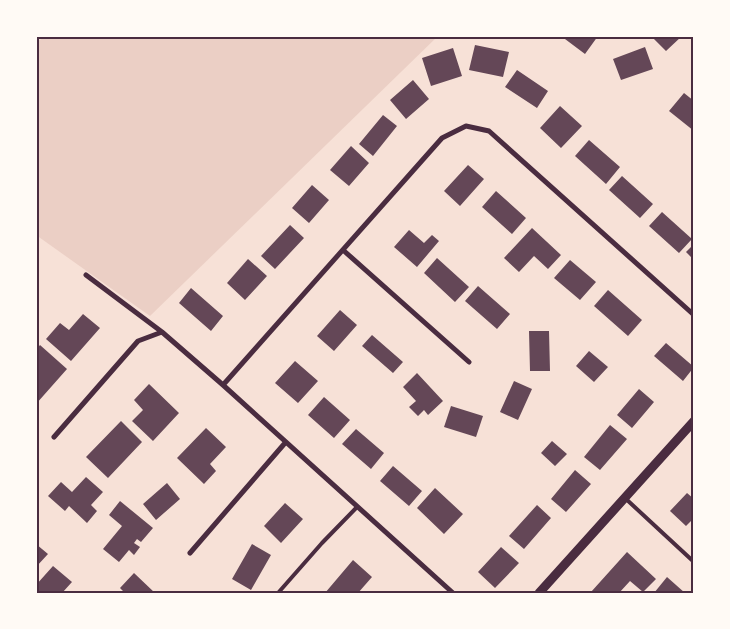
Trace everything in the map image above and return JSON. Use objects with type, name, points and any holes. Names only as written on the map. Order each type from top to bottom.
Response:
[{"type":"street","points":[[223,385],[442,138],[466,126],[489,130],[694,315]]},
{"type":"street","points":[[343,250],[469,362]]},
{"type":"street","points":[[86,275],[162,332],[453,593]]},
{"type":"street","points":[[54,437],[138,341],[162,332]]},
{"type":"street","points":[[539,593],[694,421]]},
{"type":"street","points":[[190,553],[285,443]]},
{"type":"lane","points":[[625,498],[694,562]]},
{"type":"lane","points":[[278,593],[357,507]]},
{"type":"shaded area","points":[[47,36],[438,36],[150,316],[36,235],[36,42]]},
{"type":"building","points":[[561,36],[598,36],[585,54]]},
{"type":"building","points":[[651,36],[682,36],[666,51]]},
{"type":"building","points":[[475,45],[509,52],[503,77],[469,70]]},
{"type":"building","points":[[645,47],[653,69],[621,80],[613,59]]},
{"type":"building","points":[[453,48],[462,76],[431,86],[422,58]]},
{"type":"building","points":[[517,70],[548,91],[537,108],[505,87]]},
{"type":"building","points":[[413,80],[429,99],[406,119],[390,100]]},
{"type":"building","points":[[684,93],[694,101],[694,131],[669,111]]},
{"type":"building","points":[[560,106],[582,126],[561,148],[540,128]]},
{"type":"building","points":[[383,115],[397,126],[373,156],[359,144]]},
{"type":"building","points":[[589,140],[620,167],[606,184],[575,156]]},
{"type":"building","points":[[351,146],[369,163],[349,186],[330,170]]},
{"type":"building","points":[[468,165],[484,179],[460,206],[444,191]]},
{"type":"building","points":[[622,176],[653,204],[640,218],[609,190]]},
{"type":"building","points":[[312,185],[329,200],[309,223],[292,208]]},
{"type":"building","points":[[496,191],[526,218],[512,234],[482,207]]},
{"type":"building","points":[[662,212],[692,239],[679,253],[649,226]]},
{"type":"building","points":[[290,225],[304,238],[275,269],[261,256]]},
{"type":"building","points":[[532,228],[561,255],[548,269],[534,256],[519,272],[504,258]]},
{"type":"building","points":[[409,230],[424,243],[432,235],[439,241],[417,267],[394,247]]},
{"type":"building","points":[[694,244],[694,260],[686,252]]},
{"type":"building","points":[[437,258],[469,287],[455,302],[424,273]]},
{"type":"building","points":[[248,259],[267,276],[245,300],[227,283]]},
{"type":"building","points":[[570,260],[596,282],[580,300],[554,278]]},
{"type":"building","points":[[478,286],[510,314],[497,329],[465,301]]},
{"type":"building","points":[[191,288],[223,316],[211,331],[179,303]]},
{"type":"building","points":[[608,290],[642,320],[628,336],[594,306]]},
{"type":"building","points":[[340,310],[357,325],[334,351],[317,336]]},
{"type":"building","points":[[83,314],[100,328],[71,361],[46,339],[60,323],[69,330]]},
{"type":"building","points":[[529,331],[549,331],[550,371],[530,371]]},
{"type":"building","points":[[372,335],[403,362],[393,373],[362,346]]},
{"type":"building","points":[[666,343],[694,367],[683,381],[654,356]]},
{"type":"building","points":[[40,345],[67,369],[36,404],[36,350]]},
{"type":"building","points":[[589,351],[608,367],[594,382],[576,366]]},
{"type":"building","points":[[295,361],[318,381],[298,403],[275,383]]},
{"type":"building","points":[[417,373],[443,401],[428,415],[424,410],[418,416],[409,407],[416,401],[403,387]]},
{"type":"building","points":[[514,381],[532,389],[518,420],[500,412]]},
{"type":"building","points":[[149,384],[179,413],[153,441],[132,421],[143,410],[134,400]]},
{"type":"building","points":[[639,389],[654,402],[632,428],[617,415]]},
{"type":"building","points":[[324,397],[350,420],[334,438],[308,415]]},
{"type":"building","points":[[451,406],[483,416],[476,437],[444,427]]},
{"type":"building","points":[[121,421],[142,442],[108,478],[86,457]]},
{"type":"building","points":[[610,425],[627,439],[600,470],[584,457]]},
{"type":"building","points":[[206,428],[226,447],[210,464],[216,471],[204,484],[177,458]]},
{"type":"building","points":[[356,429],[384,453],[371,469],[342,444]]},
{"type":"building","points":[[552,441],[567,454],[555,466],[541,453]]},
{"type":"building","points":[[393,466],[422,491],[409,506],[380,481]]},
{"type":"building","points":[[575,470],[591,484],[566,512],[551,499]]},
{"type":"building","points":[[86,477],[103,492],[91,505],[97,511],[87,523],[69,506],[65,511],[48,496],[61,482],[72,492]]},
{"type":"building","points":[[167,483],[180,499],[156,520],[143,504]]},
{"type":"building","points":[[435,488],[463,514],[444,534],[417,508]]},
{"type":"building","points":[[687,493],[694,499],[694,518],[686,526],[670,511]]},
{"type":"building","points":[[120,501],[153,528],[141,542],[137,539],[134,543],[140,547],[134,555],[129,550],[119,562],[103,549],[122,526],[109,515]]},
{"type":"building","points":[[285,503],[303,519],[281,543],[264,526]]},
{"type":"building","points":[[537,505],[551,518],[524,549],[509,536]]},
{"type":"building","points":[[36,544],[48,554],[36,567]]},
{"type":"building","points":[[252,544],[271,555],[251,590],[232,579]]},
{"type":"building","points":[[501,547],[519,563],[495,588],[478,572]]},
{"type":"building","points":[[627,552],[656,579],[643,592],[630,581],[619,593],[592,593],[591,592]]},
{"type":"building","points":[[353,560],[372,577],[358,593],[325,593]]},
{"type":"building","points":[[53,566],[72,582],[62,593],[36,593],[36,585]]},
{"type":"building","points":[[134,573],[155,593],[125,593],[120,588]]},
{"type":"building","points":[[667,577],[685,593],[654,593]]}]
